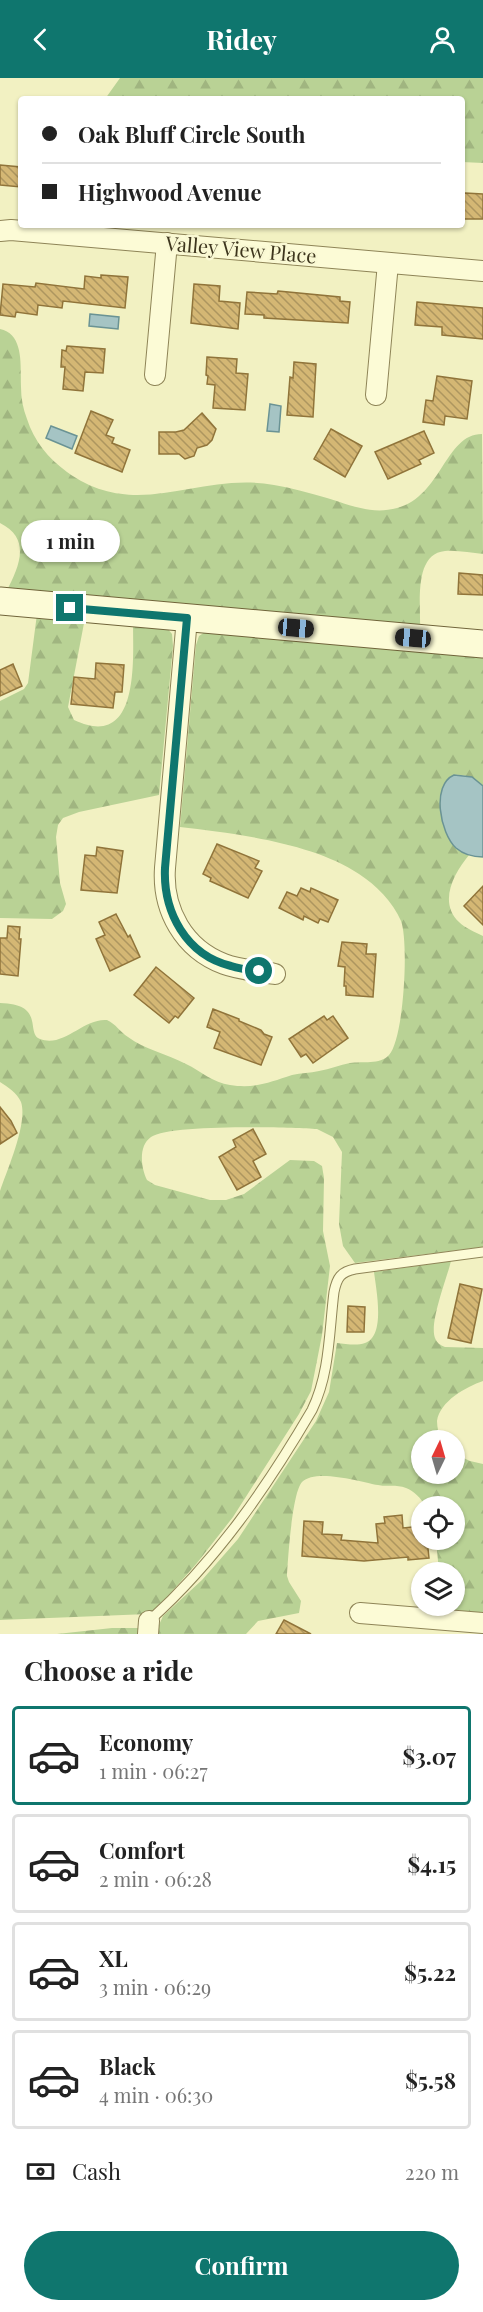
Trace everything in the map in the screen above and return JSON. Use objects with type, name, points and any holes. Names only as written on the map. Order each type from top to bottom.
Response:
[{"type":"street","name":"Valley View Place","points":[[0,231],[11,230],[483,271]]},
{"type":"street","points":[[155,375],[167,243]]},
{"type":"street","points":[[376,395],[388,263]]},
{"type":"street","points":[[0,601],[483,644]]},
{"type":"street","points":[[187,618],[165,868],[167,901],[179,929],[190,943],[203,953],[231,966],[275,974]]},
{"type":"street","points":[[360,1612],[483,1623]]},
{"type":"lane","points":[[149,1628],[233,1531],[312,1410],[324,1376],[334,1292],[341,1274],[355,1269],[483,1252]]},
{"type":"green space","points":[[120,78],[483,78],[483,163],[465,162],[465,96],[107,96]]},
{"type":"green space","points":[[0,329],[8,332],[14,338],[20,353],[23,407],[30,427],[42,449],[67,472],[93,487],[118,494],[143,495],[219,484],[246,483],[274,485],[370,510],[388,510],[412,501],[434,479],[459,444],[470,437],[482,434],[483,554],[445,551],[435,554],[428,561],[421,582],[420,629],[6,592],[15,573],[20,554],[16,537],[0,523]]},
{"type":"green space","points":[[37,614],[85,618],[68,707],[74,720],[95,726],[111,723],[122,713],[128,697],[132,678],[133,622],[167,628],[172,634],[173,646],[159,795],[79,812],[63,818],[58,825],[56,837],[60,883],[66,904],[63,911],[52,919],[0,918],[0,701],[24,689],[28,683]]},
{"type":"green space","points":[[205,632],[483,654],[483,786],[470,777],[454,775],[440,800],[451,839],[469,855],[454,879],[449,897],[450,906],[459,922],[483,936],[483,1247],[355,1263],[343,1246],[339,1224],[342,1152],[333,1137],[317,1129],[204,1128],[162,1133],[151,1137],[142,1151],[143,1169],[147,1180],[155,1185],[210,1200],[226,1200],[244,1194],[290,1160],[314,1161],[322,1166],[324,1178],[323,1231],[330,1266],[322,1335],[311,1391],[299,1414],[233,1517],[154,1612],[0,1620],[0,1191],[16,1146],[22,1122],[22,1111],[21,1102],[17,1096],[0,1082],[0,1003],[24,1008],[32,1019],[36,1036],[40,1039],[57,1040],[90,1023],[107,1020],[141,1045],[179,1060],[218,1082],[239,1086],[262,1084],[350,1063],[381,1060],[389,1055],[398,1030],[404,990],[403,932],[398,914],[372,883],[341,863],[297,847],[248,836],[180,827],[196,645],[199,636]]},
{"type":"green space","points":[[451,1261],[436,1312],[435,1338],[445,1347],[483,1348],[483,1381],[448,1401],[439,1414],[438,1430],[411,1430],[411,1484],[465,1484],[465,1459],[483,1464],[483,1613],[465,1611],[465,1562],[438,1562],[437,1550],[465,1550],[465,1496],[417,1496],[409,1489],[402,1487],[381,1486],[339,1477],[317,1476],[302,1482],[291,1527],[287,1576],[301,1601],[299,1613],[258,1621],[246,1634],[155,1634],[163,1616],[202,1580],[238,1539],[316,1421],[329,1392],[337,1343],[365,1343],[376,1331],[378,1300],[374,1272]]},
{"type":"green space","points":[[112,1628],[143,1628],[142,1634],[57,1634]]},
{"type":"water","points":[[90,314],[119,317],[118,329],[89,326]]},
{"type":"water","points":[[270,404],[281,406],[279,432],[267,431]]},
{"type":"water","points":[[51,426],[77,436],[72,449],[46,438]]},
{"type":"water","points":[[454,775],[472,777],[483,786],[483,857],[468,855],[456,848],[450,841],[442,821],[440,799],[442,789],[447,780]]},
{"type":"building","points":[[0,165],[18,167],[18,187],[0,185]]},
{"type":"building","points":[[465,193],[483,194],[483,219],[465,219]]},
{"type":"building","points":[[101,275],[128,277],[125,308],[63,301],[62,308],[38,305],[37,315],[16,312],[15,317],[0,315],[3,284],[35,287],[36,283],[84,289],[85,276],[101,278]]},
{"type":"building","points":[[194,284],[220,286],[219,301],[240,303],[238,329],[191,323]]},
{"type":"building","points":[[278,291],[340,297],[340,301],[350,302],[348,323],[264,318],[264,315],[245,314],[247,292],[277,294]]},
{"type":"building","points":[[417,302],[483,308],[483,339],[442,335],[442,327],[415,325]]},
{"type":"building","points":[[67,346],[105,349],[103,373],[85,372],[83,391],[63,389],[65,367],[61,367],[62,350],[66,351]]},
{"type":"building","points":[[207,357],[237,359],[236,373],[248,374],[245,410],[213,408],[215,385],[207,384]]},
{"type":"building","points":[[294,362],[316,364],[313,417],[287,415],[290,377],[293,378]]},
{"type":"building","points":[[437,376],[472,381],[467,419],[445,416],[444,425],[423,422],[426,400],[433,401]]},
{"type":"building","points":[[91,411],[113,420],[106,435],[114,438],[112,443],[130,450],[122,472],[75,453]]},
{"type":"building","points":[[202,413],[216,429],[212,440],[207,445],[197,448],[194,456],[185,459],[179,454],[159,454],[159,432],[184,430]]},
{"type":"building","points":[[331,429],[362,446],[345,477],[314,459]]},
{"type":"building","points":[[424,431],[434,453],[419,460],[421,464],[388,479],[375,452]]},
{"type":"building","points":[[459,573],[483,575],[483,595],[458,594]]},
{"type":"building","points":[[96,663],[124,665],[122,692],[115,692],[113,708],[71,704],[74,677],[95,679]]},
{"type":"building","points":[[13,664],[22,686],[0,696],[0,670]]},
{"type":"building","points":[[217,844],[259,861],[255,868],[262,871],[248,898],[210,881],[211,878],[203,874]]},
{"type":"building","points":[[97,847],[123,851],[117,893],[81,890],[85,855],[96,856]]},
{"type":"building","points":[[483,886],[483,925],[464,906]]},
{"type":"building","points":[[301,888],[310,892],[311,888],[338,900],[328,922],[320,919],[318,923],[304,916],[303,920],[279,908],[287,892],[297,896]]},
{"type":"building","points":[[116,914],[128,937],[130,935],[140,957],[110,971],[96,939],[105,935],[99,922]]},
{"type":"building","points":[[8,926],[20,927],[18,976],[0,974],[0,938],[7,938]]},
{"type":"building","points":[[342,942],[367,944],[366,954],[376,954],[373,997],[346,995],[345,967],[338,966]]},
{"type":"building","points":[[156,967],[194,998],[178,1018],[175,1016],[169,1023],[134,995]]},
{"type":"building","points":[[213,1009],[239,1019],[272,1037],[261,1065],[214,1048],[220,1032],[207,1027]]},
{"type":"building","points":[[324,1016],[327,1020],[333,1016],[348,1038],[313,1063],[306,1054],[301,1057],[289,1039]]},
{"type":"building","points":[[0,1107],[17,1133],[0,1144]]},
{"type":"building","points":[[253,1129],[266,1154],[253,1161],[261,1177],[237,1190],[219,1157],[236,1147],[233,1140]]},
{"type":"building","points":[[460,1284],[482,1289],[471,1343],[448,1338]]},
{"type":"building","points":[[348,1306],[365,1307],[364,1332],[347,1332]]},
{"type":"building","points":[[402,1515],[403,1528],[411,1527],[411,1550],[428,1550],[429,1558],[408,1560],[408,1557],[364,1561],[302,1556],[304,1521],[323,1522],[322,1534],[342,1535],[341,1540],[378,1543],[376,1524],[385,1523],[384,1517]]},
{"type":"building","points":[[284,1620],[311,1634],[276,1634]]},
{"type":"route","points":[[70,608],[187,618],[165,868],[165,894],[175,921],[184,936],[196,948],[223,964],[259,971]]}]
